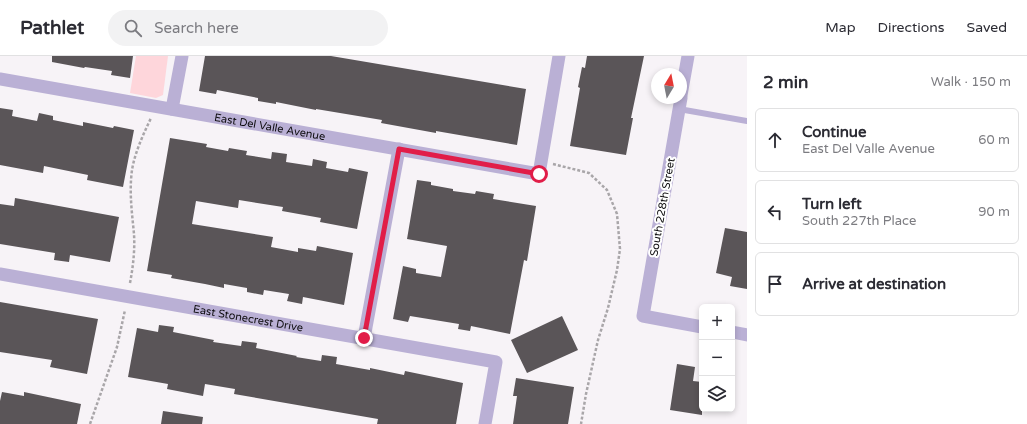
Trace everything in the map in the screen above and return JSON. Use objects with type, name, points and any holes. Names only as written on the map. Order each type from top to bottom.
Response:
[{"type":"street","points":[[172,109],[182,56]]},
{"type":"street","points":[[540,168],[559,56]]},
{"type":"street","name":"South 228th Street","points":[[686,68],[688,56]]},
{"type":"street","name":"East Del Valle Avenue","points":[[0,79],[399,149],[540,168]]},
{"type":"street","name":"South 228th Street","points":[[679,104],[643,316],[699,326]]},
{"type":"street","points":[[364,338],[399,149]]},
{"type":"street","name":"East Stonecrest Drive","points":[[0,274],[496,362],[485,424]]},
{"type":"street","points":[[735,332],[747,334]]},
{"type":"lane","points":[[687,103],[747,121]]},
{"type":"path","points":[[90,424],[117,347],[133,263],[134,235],[130,198],[132,170],[138,146],[156,107]]},
{"type":"path","points":[[540,168],[562,165],[589,173],[607,190],[617,214],[620,249],[617,270],[608,308],[598,340],[586,394],[582,424]]},
{"type":"shaded area","points":[[136,56],[168,56],[163,95],[156,98],[130,93]]},
{"type":"building","points":[[52,56],[133,56],[130,78],[111,75],[112,71],[52,62]]},
{"type":"building","points":[[205,56],[331,56],[526,89],[517,145],[381,123],[382,120],[276,102],[276,104],[258,101],[258,98],[217,90],[216,94],[199,91]]},
{"type":"building","points":[[587,56],[644,56],[631,118],[633,118],[626,155],[570,146],[580,88],[578,87],[582,67],[585,68]]},
{"type":"building","points":[[0,108],[13,110],[12,116],[37,121],[39,113],[53,116],[53,120],[83,126],[83,122],[113,128],[114,126],[134,130],[123,187],[87,180],[88,175],[44,166],[43,173],[0,165]]},
{"type":"building","points":[[170,138],[207,144],[206,147],[228,151],[229,148],[247,151],[246,155],[271,159],[272,152],[287,154],[286,162],[312,166],[313,159],[327,162],[326,168],[348,172],[349,168],[368,172],[357,229],[320,222],[321,218],[282,211],[283,207],[239,200],[238,208],[196,201],[192,224],[273,237],[271,247],[298,252],[298,248],[316,251],[317,246],[353,253],[344,305],[303,297],[302,304],[287,301],[289,294],[264,290],[263,295],[247,292],[247,288],[224,284],[224,288],[171,278],[172,275],[147,271]]},
{"type":"building","points":[[417,180],[431,182],[431,185],[453,189],[453,191],[475,194],[476,191],[494,194],[493,199],[536,206],[527,261],[524,260],[510,334],[471,326],[470,331],[458,329],[459,324],[410,316],[408,322],[393,319],[403,266],[416,269],[416,273],[441,277],[447,246],[407,239]]},
{"type":"building","points":[[15,198],[119,217],[110,262],[70,255],[69,262],[54,260],[55,253],[0,244],[0,204],[14,206]]},
{"type":"building","points":[[725,228],[747,232],[747,289],[730,286],[732,277],[716,273]]},
{"type":"building","points":[[0,302],[98,319],[87,374],[50,367],[52,360],[0,352]]},
{"type":"building","points":[[562,316],[578,350],[527,373],[511,340]]},
{"type":"building","points":[[159,325],[174,327],[173,332],[214,340],[213,342],[241,346],[242,341],[257,343],[256,348],[297,356],[296,357],[321,361],[322,355],[337,357],[336,364],[370,370],[370,368],[404,375],[405,371],[463,383],[456,424],[377,424],[378,419],[234,394],[235,389],[205,384],[203,396],[167,389],[168,384],[128,377],[137,328],[158,332]]},
{"type":"building","points":[[677,364],[695,367],[693,381],[699,382],[699,412],[702,412],[702,415],[670,410]]},
{"type":"building","points":[[516,378],[574,387],[568,424],[513,424],[517,396],[513,396]]},
{"type":"building","points":[[2,392],[24,396],[24,392],[81,404],[77,424],[0,424],[0,401]]},
{"type":"building","points":[[163,411],[203,417],[202,424],[161,424]]},
{"type":"route","points":[[364,338],[399,149],[539,174]]}]
